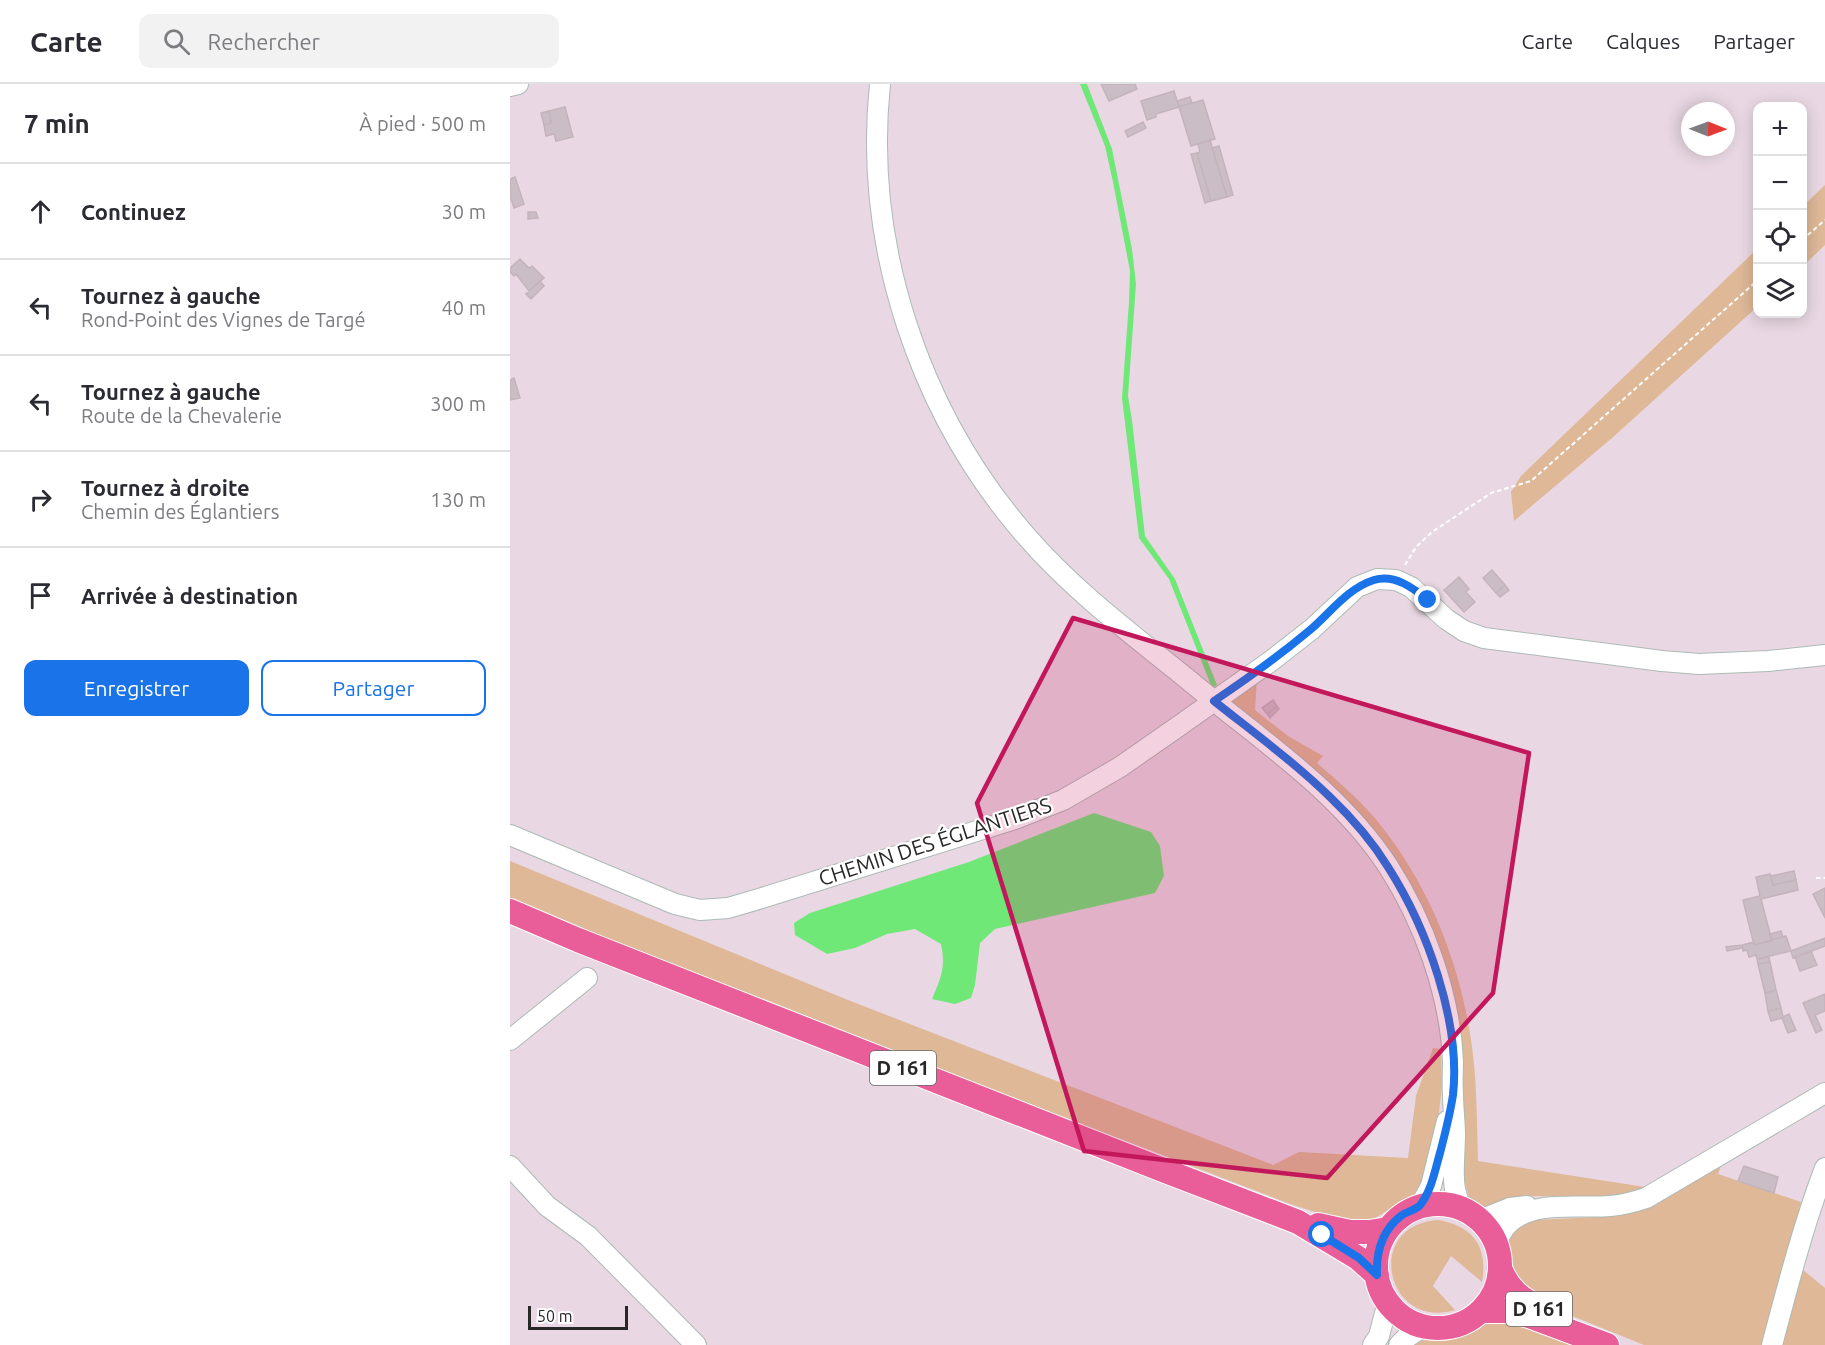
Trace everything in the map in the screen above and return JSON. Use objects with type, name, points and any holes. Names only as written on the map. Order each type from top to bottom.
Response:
[{"type":"main road","name":"D 161","points":[[510,911],[578,940],[1298,1222],[1359,1258],[1377,1275]]},
{"type":"main road","points":[[1441,1203],[1471,1214],[1489,1231],[1499,1256],[1500,1268],[1491,1298],[1481,1311],[1464,1322],[1444,1327],[1424,1326],[1410,1321],[1388,1302],[1381,1289],[1377,1275],[1380,1243],[1388,1229],[1402,1215],[1420,1206],[1441,1203]]},
{"type":"main road","name":"D 161","points":[[1298,1222],[1350,1232],[1388,1229]]},
{"type":"main road","name":"D 161","points":[[1500,1268],[1506,1283],[1514,1293],[1598,1342]]},
{"type":"main road","name":"D 161","points":[[1481,1311],[1509,1311],[1529,1316],[1598,1342]]},
{"type":"street","points":[[510,86],[518,84]]},
{"type":"street","points":[[880,84],[878,167],[890,259],[915,348],[947,422],[982,480],[1027,537],[1072,584],[1331,798],[1371,843],[1387,865],[1414,915],[1437,974],[1450,1030],[1453,1061],[1455,1186],[1471,1214],[1529,1205],[1609,1206],[1646,1198],[1825,1093]]},
{"type":"street","name":"CHEMIN DES ÉGLANTIERS","points":[[510,835],[675,904],[700,910],[728,908],[1015,819],[1063,800],[1120,767],[1271,661],[1312,629],[1357,587],[1377,579],[1395,580]]},
{"type":"street","points":[[1395,580],[1411,587],[1446,619],[1464,631],[1484,638],[1699,664],[1768,661],[1825,655]]},
{"type":"street","points":[[510,1040],[587,978]]},
{"type":"street","points":[[1420,1206],[1431,1186],[1453,1095]]},
{"type":"street","points":[[510,1167],[547,1206],[588,1236],[696,1345]]},
{"type":"street","points":[[1772,1345],[1797,1252],[1825,1168]]},
{"type":"street","points":[[1496,1244],[1506,1225],[1520,1215],[1553,1206]]},
{"type":"street","points":[[1372,1345],[1379,1336],[1388,1302]]},
{"type":"street","points":[[1399,1345],[1424,1326]]},
{"type":"path","points":[[1807,236],[1825,220]]},
{"type":"path","points":[[1395,580],[1416,547],[1432,532],[1491,493],[1531,481],[1753,284]]},
{"type":"path","points":[[1816,878],[1825,878]]},
{"type":"highlighted area","points":[[1073,618],[1529,753],[1493,993],[1327,1178],[1084,1151],[977,803]]},
{"type":"shaded area","points":[[1080,84],[1087,84],[1112,149],[1132,249],[1136,284],[1128,396],[1145,536],[1175,579],[1217,685],[1212,688],[1169,579],[1139,538],[1122,398],[1130,271],[1105,146]]},
{"type":"shaded area","points":[[1825,185],[1825,245],[1807,262],[1807,210],[1807,202]]},
{"type":"shaded area","points":[[1753,253],[1753,311],[1612,438],[1514,521],[1511,492],[1521,476]]},
{"type":"shaded area","points":[[1257,678],[1255,710],[1288,736],[1323,756],[1317,763],[1357,799],[1379,823],[1399,850],[1433,910],[1457,974],[1465,1007],[1476,1086],[1478,1161],[1645,1187],[1631,1192],[1600,1197],[1522,1196],[1482,1207],[1469,1197],[1464,1179],[1464,1099],[1460,1045],[1416,899],[1231,703],[1235,694]]},
{"type":"shaded area","points":[[1094,813],[1151,832],[1160,846],[1164,876],[1155,893],[995,929],[980,943],[975,985],[971,998],[955,1004],[932,999],[942,972],[941,944],[915,929],[887,934],[855,948],[827,954],[795,935],[794,923],[810,913],[969,862]]},
{"type":"shaded area","points":[[510,861],[848,1000],[1273,1165],[1299,1152],[1408,1158],[1416,1096],[1433,1048],[1441,1049],[1442,1085],[1438,1122],[1421,1187],[1413,1195],[1372,1220],[1346,1222],[1290,1204],[884,1048],[510,900]]},
{"type":"shaded area","points":[[1722,1163],[1718,1174],[1801,1202],[1764,1345],[1644,1345],[1555,1309],[1534,1297],[1511,1274],[1508,1242],[1512,1229],[1534,1220],[1618,1216],[1633,1213],[1655,1203]]},
{"type":"shaded area","points":[[1439,1220],[1451,1223],[1470,1233],[1476,1241],[1483,1259],[1482,1282],[1451,1256],[1433,1286],[1455,1310],[1431,1312],[1413,1305],[1399,1292],[1392,1274],[1392,1256],[1399,1239],[1415,1226]]},
{"type":"shaded area","points":[[1803,1270],[1825,1288],[1825,1345],[1782,1345]]},
{"type":"shaded area","points":[[1505,1320],[1575,1345],[1412,1345],[1418,1341],[1461,1336],[1487,1323]]},
{"type":"building","points":[[1101,84],[1135,84],[1137,89],[1109,101]]},
{"type":"building","points":[[1174,91],[1179,107],[1156,114],[1156,117],[1147,120],[1141,101]]},
{"type":"building","points":[[1190,97],[1192,103],[1179,107],[1177,101]]},
{"type":"building","points":[[1203,100],[1215,139],[1191,146],[1179,107]]},
{"type":"building","points":[[565,107],[573,137],[556,141],[554,134],[546,136],[544,125],[551,123],[549,111]]},
{"type":"building","points":[[549,111],[551,123],[544,125],[541,113]]},
{"type":"building","points":[[1143,122],[1146,128],[1128,137],[1125,131]]},
{"type":"building","points":[[1210,140],[1227,197],[1211,201],[1197,153],[1200,152],[1198,144]]},
{"type":"building","points":[[1219,146],[1233,195],[1227,197],[1212,148]]},
{"type":"building","points":[[1197,153],[1211,201],[1205,203],[1191,154]]},
{"type":"building","points":[[515,177],[524,204],[514,208],[510,196],[510,179]]},
{"type":"building","points":[[528,212],[536,212],[538,218],[528,219]]},
{"type":"building","points":[[520,259],[529,268],[532,266],[544,278],[529,291],[516,274],[514,276],[510,272],[510,268]]},
{"type":"building","points":[[540,281],[544,286],[531,299],[526,294]]},
{"type":"building","points":[[514,378],[520,398],[510,400],[510,380]]},
{"type":"building","points":[[1492,570],[1505,585],[1496,593],[1483,578]]},
{"type":"building","points":[[1459,577],[1469,589],[1466,592],[1475,602],[1464,612],[1444,590]]},
{"type":"building","points":[[1505,585],[1509,590],[1500,597],[1496,593]]},
{"type":"building","points":[[1273,700],[1277,706],[1267,714],[1262,708]]},
{"type":"building","points":[[1277,706],[1279,709],[1270,718],[1267,714]]},
{"type":"building","points":[[1794,871],[1796,880],[1773,885],[1771,876]]},
{"type":"building","points":[[1770,874],[1773,885],[1796,880],[1798,890],[1761,899],[1772,941],[1754,945],[1743,900],[1760,896],[1756,877]]},
{"type":"building","points":[[1825,888],[1825,918],[1813,894]]},
{"type":"building","points":[[1781,931],[1783,937],[1771,940],[1770,934]]},
{"type":"building","points":[[1786,936],[1791,951],[1757,959],[1756,955],[1749,957],[1747,950],[1743,951],[1742,945],[1754,942],[1754,945]]},
{"type":"building","points":[[1825,938],[1825,946],[1793,958],[1791,951]]},
{"type":"building","points":[[1742,945],[1743,948],[1727,951],[1726,947]]},
{"type":"building","points":[[1811,951],[1817,965],[1800,971],[1795,957]]},
{"type":"building","points":[[1769,957],[1770,962],[1758,964],[1757,959]]},
{"type":"building","points":[[1770,962],[1776,990],[1765,993],[1758,964]]},
{"type":"building","points":[[1776,990],[1781,1008],[1768,1011],[1765,993]]},
{"type":"building","points":[[1825,994],[1825,1011],[1815,1015],[1822,1030],[1816,1033],[1803,1003]]},
{"type":"building","points":[[1781,1008],[1783,1017],[1789,1014],[1796,1030],[1788,1033],[1782,1018],[1771,1021],[1768,1011]]},
{"type":"building","points":[[1744,1166],[1778,1177],[1774,1193],[1738,1181]]},
{"type":"route","points":[[1322,1235],[1359,1258],[1377,1275],[1380,1243],[1388,1229],[1402,1215],[1420,1206],[1431,1186],[1453,1095],[1453,1061],[1444,1000],[1437,974],[1414,915],[1387,865],[1371,843],[1353,821],[1310,779],[1214,701],[1312,629],[1357,587],[1377,579],[1395,580],[1411,587],[1428,600]]}]
